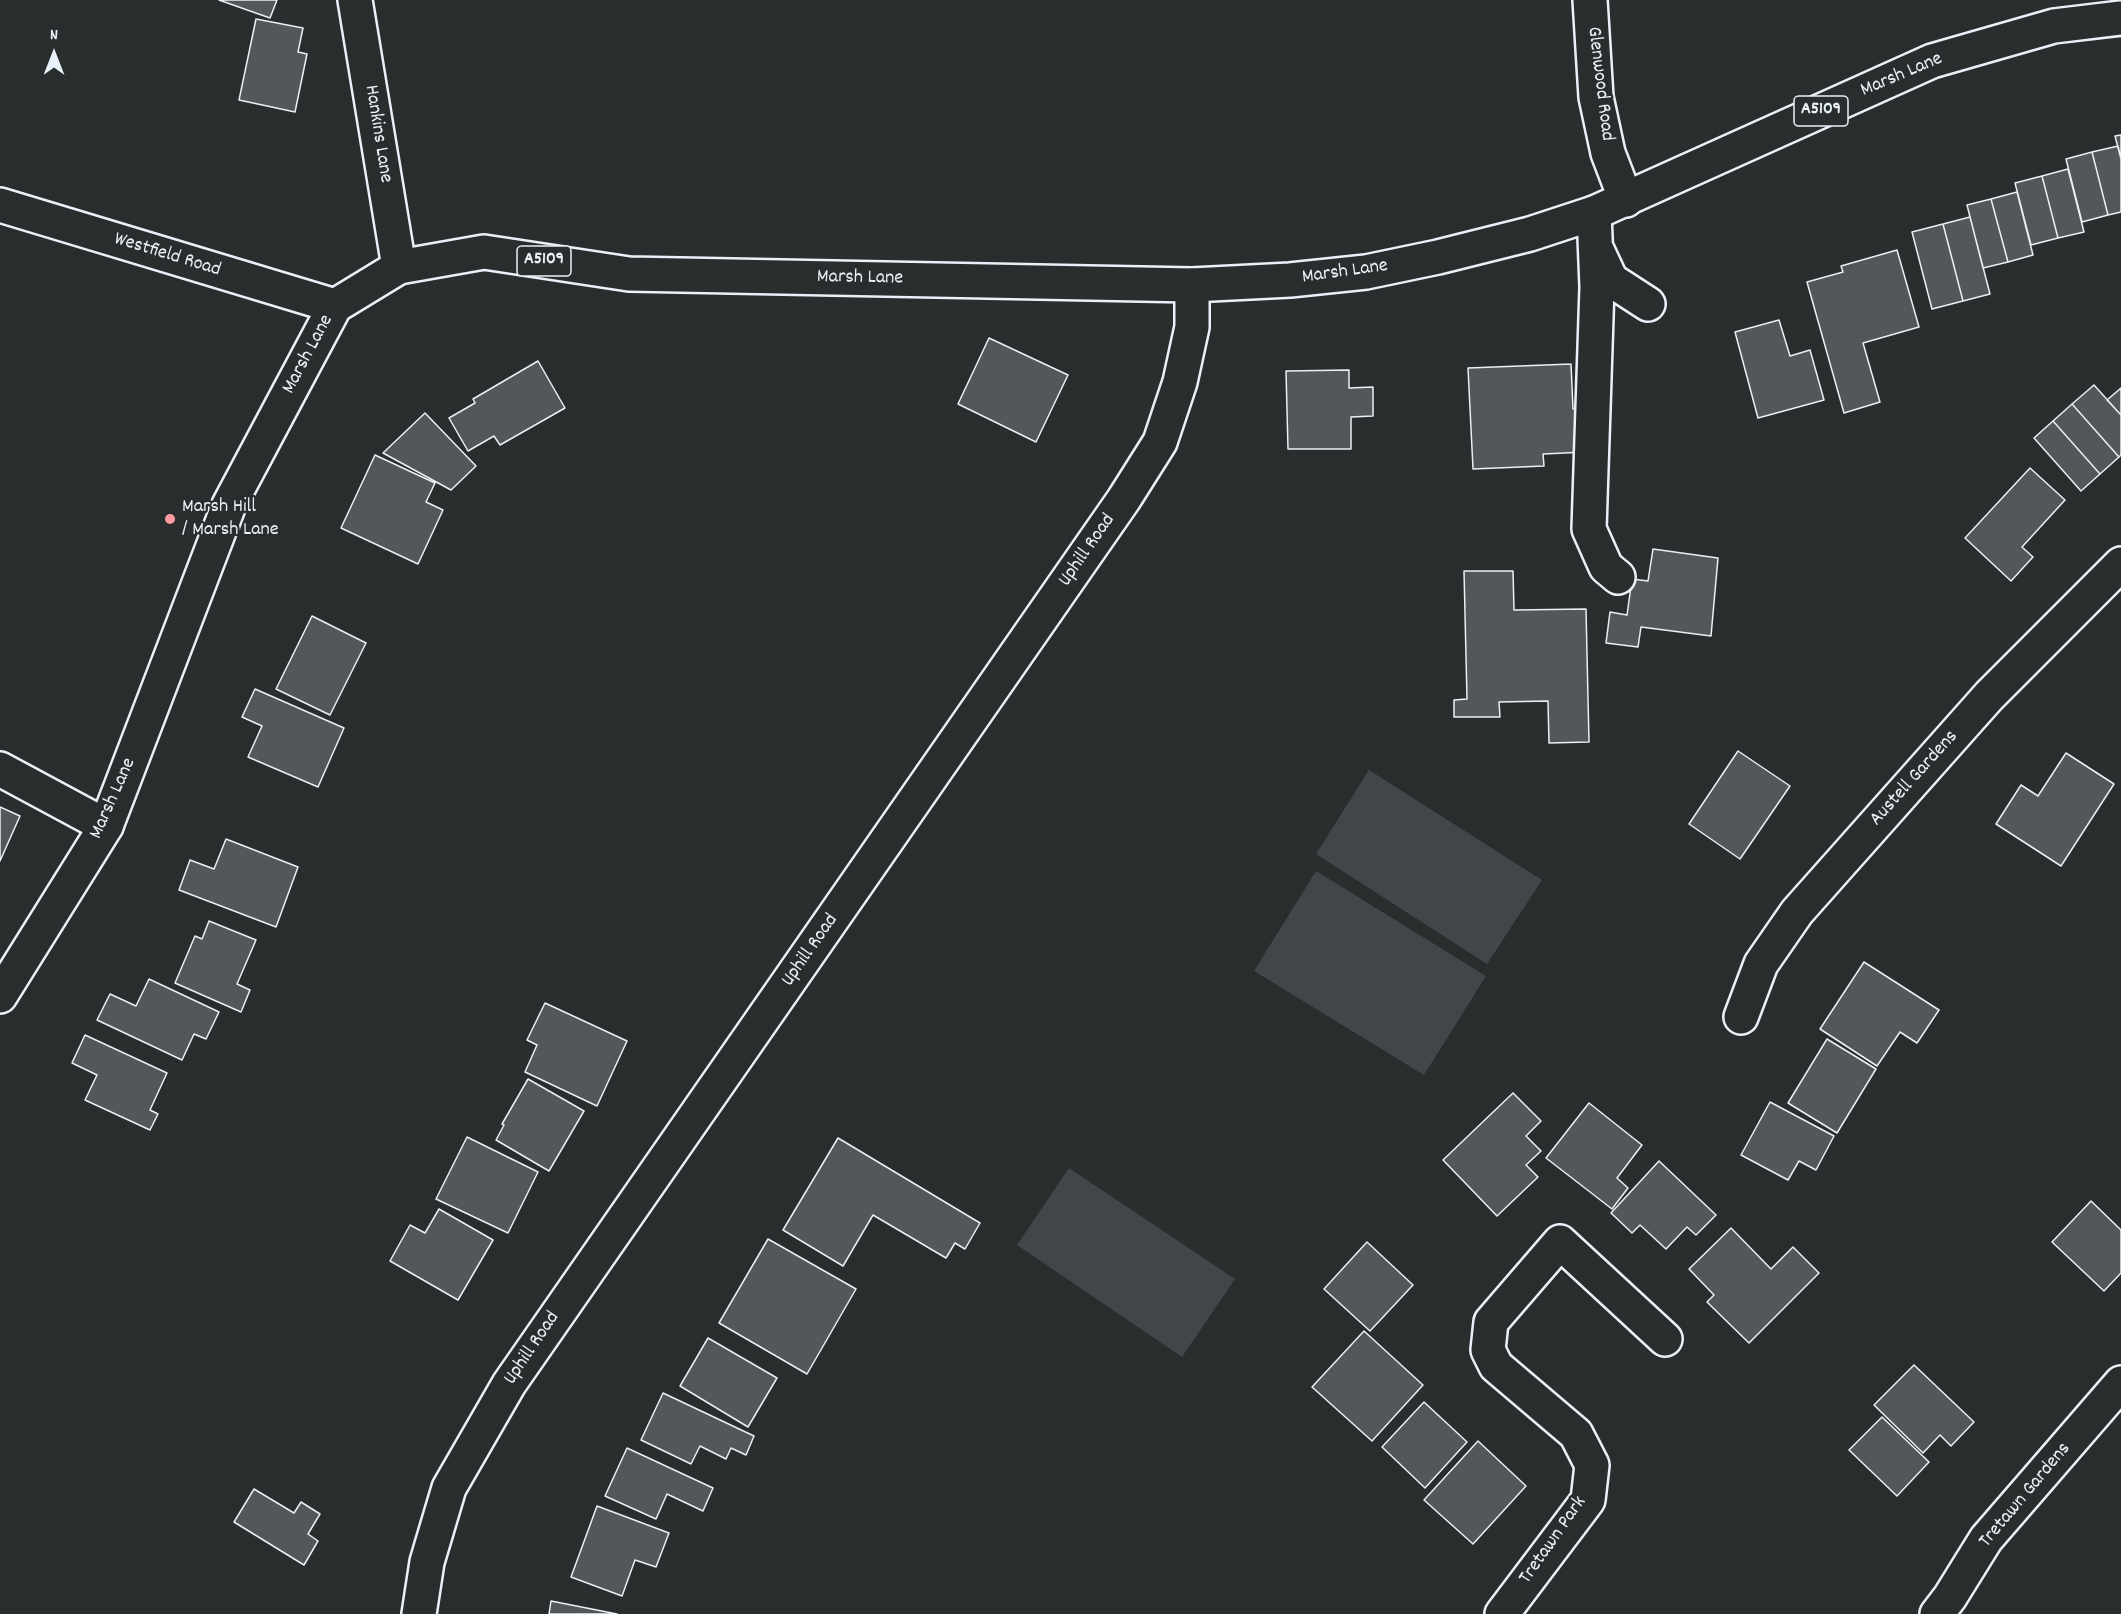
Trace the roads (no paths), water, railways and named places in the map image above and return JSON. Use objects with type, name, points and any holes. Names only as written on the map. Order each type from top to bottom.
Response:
[{"type":"street","name":"Hankins Lane","points":[[354,0],[399,267]]},
{"type":"street","name":"Glenwood Road","points":[[1590,0],[1596,97],[1608,153],[1626,200]]},
{"type":"street","name":"Marsh Lane","points":[[0,996],[106,826],[230,505],[335,306],[399,267],[484,252],[629,274],[1192,285],[1290,280],[1366,272],[1530,234],[1594,213],[1932,60],[2054,26],[2121,18]]},
{"type":"street","name":"Westfield Road","points":[[0,205],[335,306]]},
{"type":"street","points":[[1594,213],[1597,287],[1589,530],[1606,567],[1618,577]]},
{"type":"street","points":[[1595,246],[1611,280],[1648,304]]},
{"type":"street","name":"Uphill Road","points":[[419,1614],[427,1562],[449,1488],[509,1384],[1118,508],[1160,442],[1180,382],[1192,327],[1192,285]]},
{"type":"street","name":"Austell Gardens","points":[[1741,1017],[1761,964],[1797,912],[1989,696],[2121,564]]},
{"type":"street","points":[[0,769],[106,826]]},
{"type":"street","name":"Tretawn Park","points":[[1502,1614],[1588,1500],[1592,1465],[1576,1434],[1496,1366],[1488,1350],[1491,1322],[1560,1242],[1665,1339]]},
{"type":"street","name":"Tretawn Gardens","points":[[1952,1608],[1986,1539],[2121,1383]]},
{"type":"place","name":"Marsh Hill / Marsh Lane","points":[[170,519]]}]
